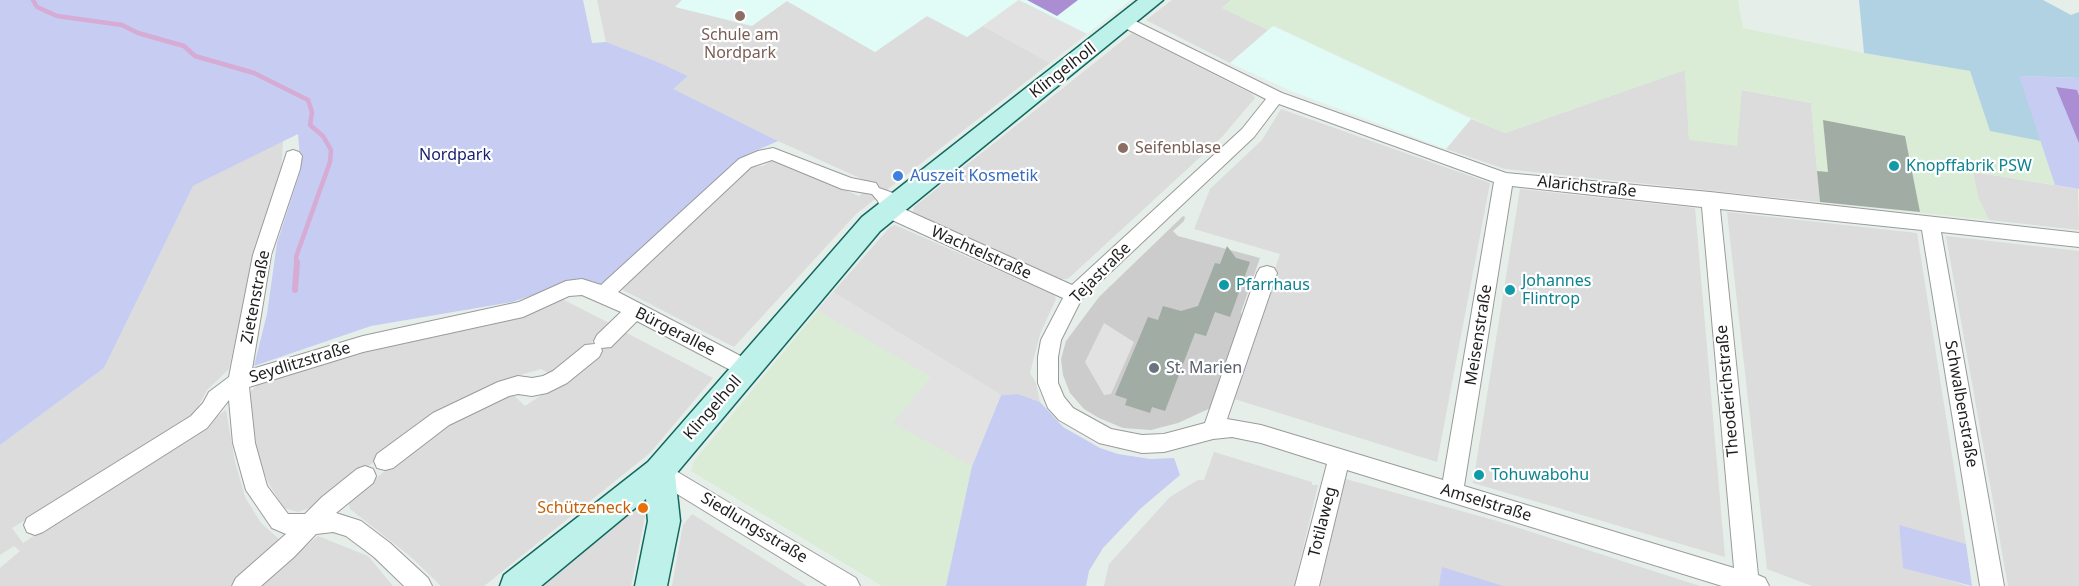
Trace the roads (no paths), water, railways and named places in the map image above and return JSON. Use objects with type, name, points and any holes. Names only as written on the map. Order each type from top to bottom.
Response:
[{"type":"street","name":"Klingelholl","points":[[516,586],[659,471],[871,224],[880,197],[1152,0]]},
{"type":"street","name":"Alarichstraße","points":[[1125,21],[1275,97],[1504,178],[2079,240]]},
{"type":"street","name":"Tejastraße","points":[[1214,430],[1164,443],[1142,444],[1107,437],[1066,414],[1055,402],[1048,383],[1048,357],[1051,340],[1074,295],[1248,133],[1275,97]]},
{"type":"street","points":[[604,294],[745,163],[764,155],[773,154],[880,197]]},
{"type":"street","name":"Zietenstraße","points":[[293,156],[291,169],[262,255],[244,360],[238,382],[244,443],[257,490],[280,520],[291,526],[333,522],[353,528],[382,550],[420,586]]},
{"type":"street","name":"Meisenstraße","points":[[1452,492],[1504,178]]},
{"type":"street","name":"Wachtelstraße","points":[[880,197],[899,215],[1074,295]]},
{"type":"street","name":"Theoderichstraße","points":[[1710,200],[1752,584]]},
{"type":"street","name":"Schwalbenstraße","points":[[1930,223],[1992,586]]},
{"type":"street","points":[[1214,430],[1267,273]]},
{"type":"street","name":"Seydlitzstraße","points":[[35,525],[199,422],[211,409],[216,398],[238,382],[363,344],[523,309],[566,289],[582,287],[604,294]]},
{"type":"street","name":"Bürgerallee","points":[[604,294],[747,369]]},
{"type":"street","points":[[385,460],[441,419],[505,388],[547,384],[560,377],[598,346],[634,311]]},
{"type":"street","name":"Amselstraße","points":[[1214,430],[1232,428],[1262,434],[1752,584]]},
{"type":"street","name":"Totilaweg","points":[[1307,586],[1339,459]]},
{"type":"street","points":[[651,586],[664,521],[659,471]]},
{"type":"street","name":"Siedlungsstraße","points":[[659,471],[848,586]]},
{"type":"street","points":[[244,586],[286,550],[330,504],[366,476]]},
{"type":"waterway","points":[[33,0],[37,7],[57,16],[122,25],[138,33],[184,46],[195,56],[254,73],[308,100],[312,112],[310,125],[323,136],[331,150],[330,162],[296,257],[297,263]]},
{"type":"waterway","points":[[295,290],[297,263]]},
{"type":"place","name":"Schule am Nordpark","points":[[740,16]]},
{"type":"place","name":"Seifenblase","points":[[1123,148]]},
{"type":"place","name":"Knopffabrik PSW","points":[[1894,166]]},
{"type":"place","name":"Auszeit Kosmetik","points":[[898,176]]},
{"type":"place","name":"Pfarrhaus","points":[[1224,285]]},
{"type":"place","name":"Johannes Flintrop","points":[[1510,290]]},
{"type":"place","name":"St. Marien","points":[[1154,368]]},
{"type":"place","name":"Tohuwabohu","points":[[1479,475]]},
{"type":"place","name":"Schützeneck","points":[[643,508]]},
{"type":"park label","name":"Nordpark","points":[[455,155]]}]
